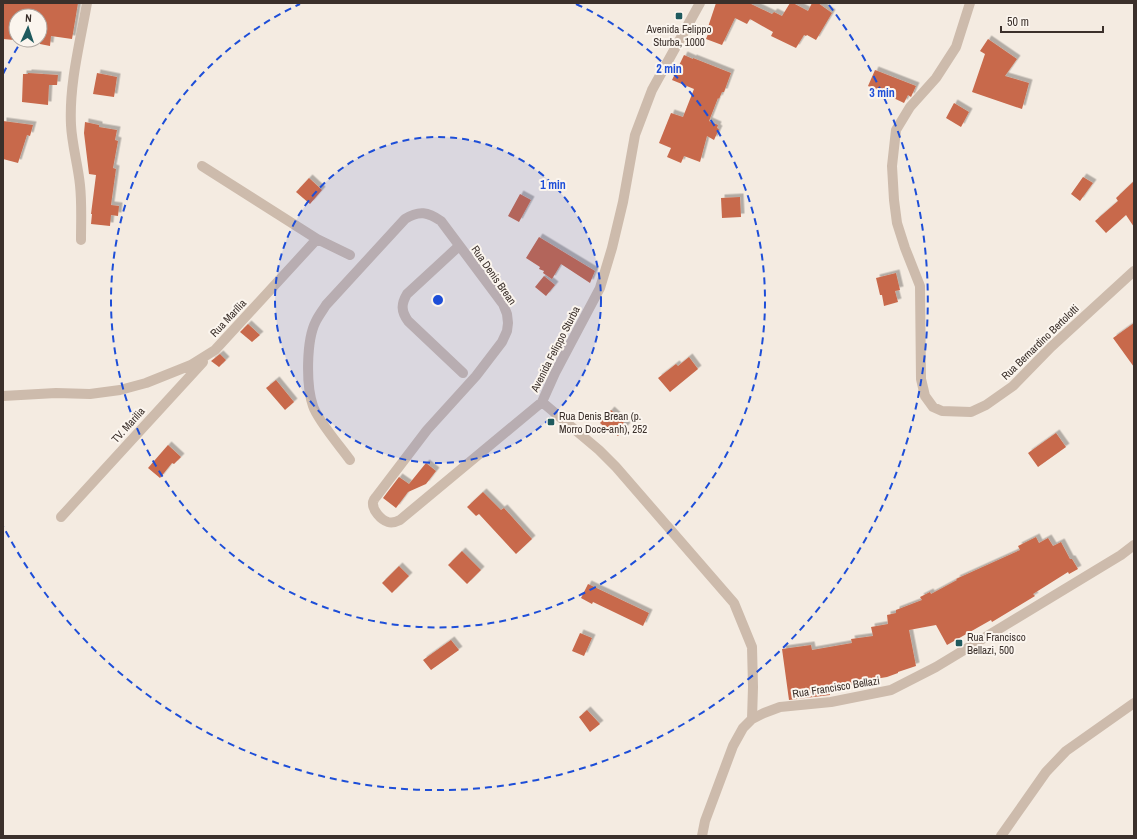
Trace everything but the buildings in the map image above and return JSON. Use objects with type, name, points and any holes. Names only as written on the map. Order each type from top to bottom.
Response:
[{"type":"street","points":[[81,240],[82,210],[80,184],[73,145],[71,103],[75,68],[87,3]]},
{"type":"street","name":"Avenida Felippo Sturba","points":[[700,3],[652,90],[635,135],[623,202],[612,248],[600,288],[555,373],[542,402],[599,450],[616,467],[734,602],[752,647],[752,719]]},
{"type":"street","name":"Rua Bernardino Bertolotti","points":[[970,3],[956,47],[936,78],[910,107],[896,130],[892,166],[894,200],[898,223],[920,286],[921,379],[925,396],[933,407],[942,411],[971,412],[986,405],[1014,386],[1051,347],[1134,270]]},
{"type":"street","points":[[202,166],[317,240],[350,255]]},
{"type":"street","name":"Rua Denis Brean","points":[[350,460],[313,407],[309,392],[308,360],[310,337],[315,321],[326,305],[405,219],[412,215],[421,213],[432,214],[441,221],[503,304],[507,314],[508,323],[507,331],[502,342],[476,376],[427,430],[376,497],[373,502],[374,508],[379,516],[388,522],[400,520],[542,402]]},
{"type":"street","name":"Rua Marília","points":[[3,396],[56,393],[90,394],[120,390],[146,383],[191,365],[214,350],[317,240]]},
{"type":"street","points":[[459,246],[407,294],[402,307],[403,314],[408,321],[462,373]]},
{"type":"street","name":"TV. Marilia","points":[[61,517],[214,350]]},
{"type":"street","name":"Rua Francisco Bellazi","points":[[702,836],[705,821],[733,746],[743,728],[752,719],[780,708],[831,702],[891,690],[936,667],[1114,559],[1134,545]]},
{"type":"street","points":[[1001,836],[1046,772],[1066,751],[1134,703]]},
{"type":"place","name":"Avenida Felippo Sturba, 1000","points":[[679,16]]},
{"type":"place","name":"Rua Denis Brean (p. Morro Doce-anh), 252","points":[[551,422]]},
{"type":"place","name":"Rua Francisco Bellazi, 500","points":[[959,643]]}]
